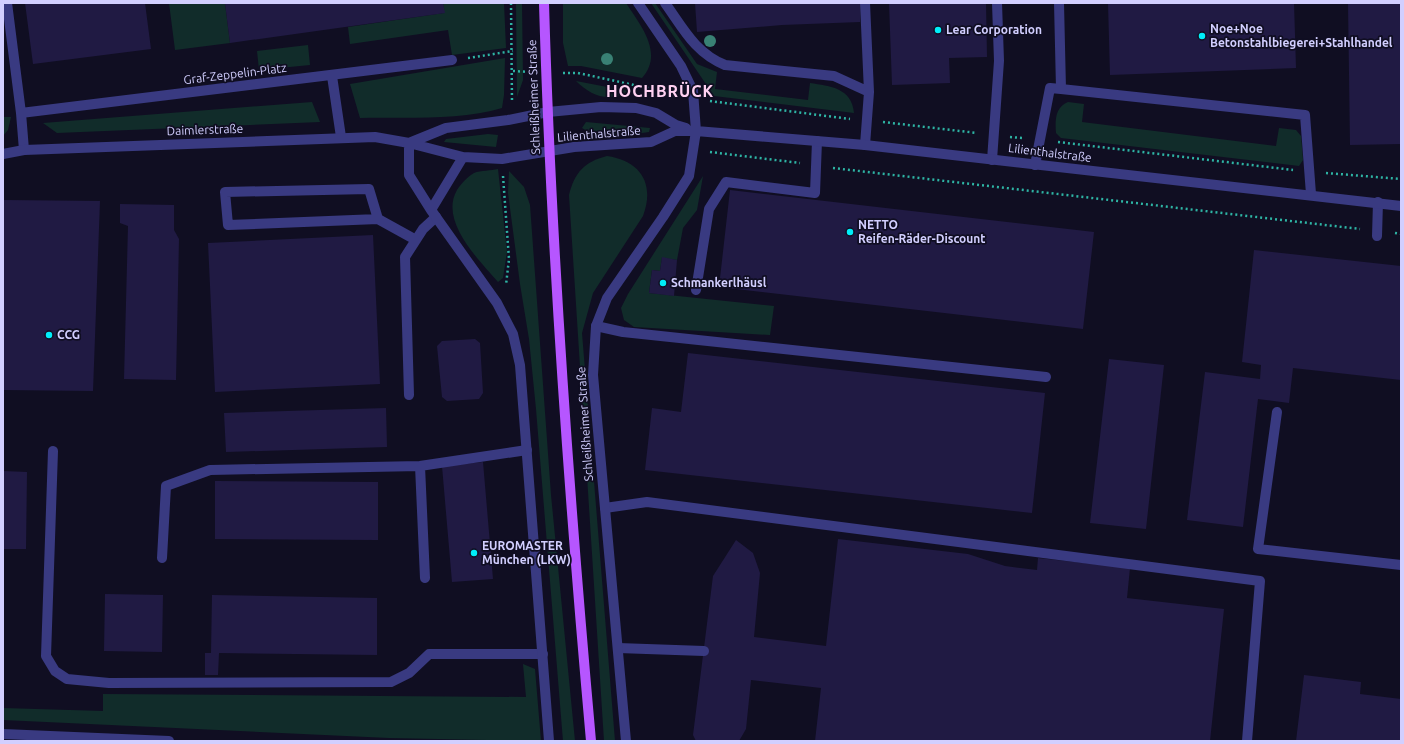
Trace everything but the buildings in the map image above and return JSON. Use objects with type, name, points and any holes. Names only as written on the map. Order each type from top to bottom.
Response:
[{"type":"main road","name":"Schleißheimer Straße","points":[[544,3],[552,204],[579,608],[591,741]]},
{"type":"street","points":[[7,3],[22,113],[24,150]]},
{"type":"street","name":"Schleißheimer Straße","points":[[626,741],[593,375],[596,326],[607,298],[663,217],[689,176],[696,131],[693,91],[681,66],[638,3]]},
{"type":"street","points":[[665,3],[698,49],[712,60],[725,65],[834,76],[869,92]]},
{"type":"street","points":[[865,3],[869,92],[865,145]]},
{"type":"street","points":[[992,160],[999,61],[997,3]]},
{"type":"street","points":[[1058,3],[1061,89]]},
{"type":"street","name":"Graf-Zeppelin-Platz","points":[[22,113],[332,76],[452,60]]},
{"type":"street","points":[[332,76],[341,137]]},
{"type":"street","points":[[1035,165],[1038,140],[1050,88],[1061,89],[1305,115],[1311,194]]},
{"type":"street","name":"Lilienthalstraße","points":[[548,112],[601,107],[636,108],[656,113],[676,125],[696,131]]},
{"type":"street","points":[[548,112],[508,120],[446,128],[409,143],[409,175],[497,302],[513,334],[520,364],[550,741]]},
{"type":"street","name":"Lilienthalstraße","points":[[550,151],[651,142],[675,131],[696,131],[865,145],[1035,165],[1311,194],[1401,206]]},
{"type":"street","name":"Daimlerstraße","points":[[3,154],[24,150],[341,137],[375,137],[409,143],[463,157],[502,159],[550,151]]},
{"type":"street","points":[[696,290],[709,209],[726,182],[815,194],[817,141]]},
{"type":"street","points":[[409,395],[404,257],[434,213],[463,157]]},
{"type":"street","points":[[378,219],[369,189],[226,192],[228,225],[378,219],[416,240]]},
{"type":"street","points":[[1377,234],[1378,202]]},
{"type":"street","points":[[596,326],[623,332],[1046,377]]},
{"type":"street","points":[[1277,412],[1258,549],[1401,565]]},
{"type":"street","points":[[162,558],[166,486],[210,470],[420,466],[527,450]]},
{"type":"street","points":[[53,451],[46,656],[55,671],[67,679],[109,683],[391,682],[409,673],[429,654],[543,654]]},
{"type":"street","points":[[420,466],[425,578]]},
{"type":"street","points":[[605,508],[648,502],[1260,581],[1247,741]]},
{"type":"street","points":[[618,648],[704,651]]},
{"type":"street","points":[[3,734],[169,741]]},
{"type":"path","points":[[452,60],[513,51]]},
{"type":"path","points":[[513,71],[578,73],[694,97]]},
{"type":"path","points":[[693,150],[1377,234],[1401,234]]},
{"type":"green space","points":[[169,3],[225,3],[230,43],[175,50]]},
{"type":"green space","points":[[443,3],[504,3],[506,48],[452,55],[448,30],[350,44],[348,27],[444,13]]},
{"type":"green space","points":[[516,3],[522,3],[523,80],[517,97]]},
{"type":"green space","points":[[563,3],[626,3],[643,30],[651,49],[651,59],[648,69],[642,78],[581,66],[568,66],[563,43]]},
{"type":"green space","points":[[651,3],[655,3],[697,64],[717,72],[715,89],[808,100],[810,83],[818,84],[832,87],[844,93],[849,98],[854,113],[714,96]]},
{"type":"green space","points":[[308,45],[310,65],[259,70],[257,51]]},
{"type":"green space","points":[[505,58],[504,95],[502,108],[486,112],[432,118],[360,118],[350,84]]},
{"type":"green space","points":[[576,81],[628,91],[614,97],[600,96],[588,91]]},
{"type":"green space","points":[[312,102],[320,122],[57,133],[43,123]]},
{"type":"green space","points":[[1068,102],[1084,104],[1082,122],[1276,146],[1279,128],[1296,130],[1301,136],[1303,160],[1299,166],[1061,138],[1056,133],[1057,115],[1060,107]]},
{"type":"green space","points":[[3,117],[11,117],[8,130],[3,136]]},
{"type":"green space","points":[[586,122],[650,128],[649,132],[614,136],[589,132],[582,128]]},
{"type":"green space","points":[[488,134],[498,135],[496,147],[444,142],[446,139]]},
{"type":"green space","points":[[607,156],[629,163],[636,169],[646,184],[647,194],[643,216],[593,293],[582,333],[615,741],[604,741],[569,195],[574,180],[582,169],[592,161]]},
{"type":"green space","points":[[498,169],[507,252],[503,278],[498,282],[472,251],[457,227],[453,214],[453,202],[458,188],[472,174],[480,171]]},
{"type":"green space","points":[[509,171],[524,187],[530,205],[551,495],[575,741],[563,741],[536,409],[529,339],[508,193]]},
{"type":"green space","points":[[703,176],[697,210],[683,228],[677,260],[662,258],[660,271],[652,270],[649,293],[774,306],[770,335],[634,327],[624,320],[621,308],[628,294]]},
{"type":"green space","points":[[523,664],[535,669],[541,741],[389,738],[3,720],[3,708],[103,711],[103,694],[526,697]]},
{"type":"place","name":"Lear Corporation","points":[[938,30]]},
{"type":"place","name":"Noe+Noe Betonstahlbiegerei+Stahlhandel","points":[[1202,36]]},
{"type":"place","name":"NETTO Reifen-Räder-Discount","points":[[850,232]]},
{"type":"place","name":"Schmankerlhäusl","points":[[663,283]]},
{"type":"place","name":"CCG","points":[[49,335]]},
{"type":"place","name":"EUROMASTER München (LKW)","points":[[474,553]]},
{"type":"district","name":"HOCHBRÜCK","points":[[660,91]]}]
